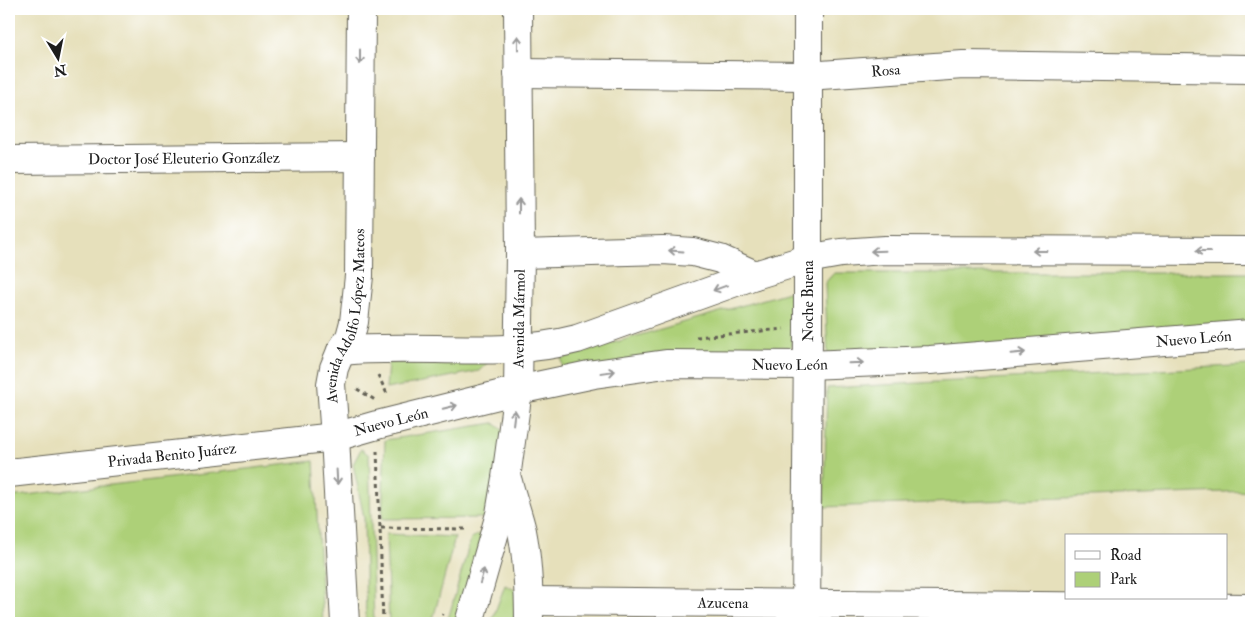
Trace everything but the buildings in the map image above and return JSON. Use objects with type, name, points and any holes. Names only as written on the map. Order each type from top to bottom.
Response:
[{"type":"street","name":"Avenida Adolfo López Mateos","points":[[344,623],[331,384],[334,368],[341,351],[350,337],[354,322],[359,276],[361,9]]},
{"type":"street","name":"Avenida Mármol","points":[[469,623],[500,514],[518,390],[520,254],[518,9]]},
{"type":"street","name":"Noche Buena","points":[[806,614],[808,9]]},
{"type":"street","name":"Rosa","points":[[518,74],[807,76],[963,65],[1251,69]]},
{"type":"street","name":"Doctor José Eleuterio González","points":[[9,160],[360,157]]},
{"type":"street","points":[[520,254],[663,250],[693,252],[720,259],[755,275]]},
{"type":"street","points":[[341,351],[372,348],[519,349],[540,347],[577,339],[755,275],[807,259],[841,253],[885,250],[1251,251]]},
{"type":"street","name":"Nuevo León","points":[[335,437],[377,424],[518,390],[594,374],[666,364],[808,365],[930,360],[1251,334]]},
{"type":"street","name":"Privada Benito Juárez","points":[[9,473],[335,437]]},
{"type":"street","name":"Azucena","points":[[506,478],[522,530],[528,572],[529,612],[806,614],[1251,608]]},
{"type":"path","points":[[377,442],[383,623]]},
{"type":"path","points":[[380,528],[467,529],[465,538]]},
{"type":"path","points":[[440,623],[443,614]]},
{"type":"green space","points":[[834,273],[1251,273],[1251,330],[828,360],[825,283]]},
{"type":"green space","points":[[792,291],[796,303],[790,357],[563,373],[561,358]]},
{"type":"green space","points":[[489,361],[479,371],[386,389],[388,363]]},
{"type":"green space","points":[[1251,365],[1251,491],[824,507],[827,388]]},
{"type":"green space","points":[[494,423],[505,432],[485,518],[382,519],[385,440]]},
{"type":"green space","points":[[361,449],[369,455],[374,623],[366,623],[364,518],[353,464]]},
{"type":"green space","points":[[314,461],[323,623],[9,623],[9,497]]},
{"type":"green space","points":[[484,532],[457,623],[447,623],[471,538]]},
{"type":"green space","points":[[386,534],[455,537],[432,623],[389,623]]},
{"type":"green space","points":[[505,585],[517,591],[517,623],[491,623]]}]
